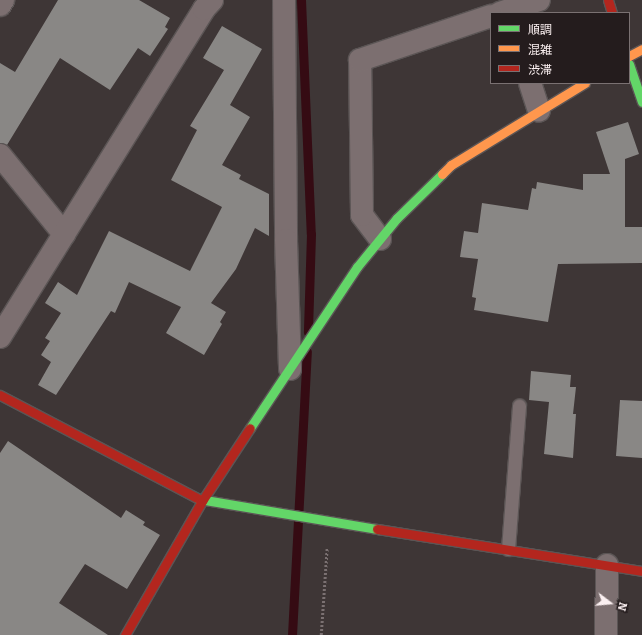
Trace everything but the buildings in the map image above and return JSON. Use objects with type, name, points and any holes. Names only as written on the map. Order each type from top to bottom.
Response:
[{"type":"street","points":[[0,5],[3,0]]},
{"type":"street","points":[[284,0],[286,240],[290,369]]},
{"type":"street","points":[[501,11],[539,0]]},
{"type":"street","points":[[608,0],[612,12]]},
{"type":"street","points":[[0,337],[64,234],[202,3]]},
{"type":"street","points":[[380,239],[362,215],[360,60],[490,15]]},
{"type":"street","points":[[630,55],[642,48]]},
{"type":"street","points":[[630,67],[642,102]]},
{"type":"street","points":[[530,84],[539,111]]},
{"type":"street","points":[[125,635],[202,500],[356,267],[397,218],[451,165],[582,84]]},
{"type":"street","points":[[0,155],[64,234]]},
{"type":"street","points":[[0,395],[202,500],[642,571]]},
{"type":"street","points":[[606,635],[607,565]]},
{"type":"lane","points":[[508,549],[519,405]]},
{"type":"path","points":[[321,635],[328,520]]},
{"type":"waterway","points":[[301,0],[311,234],[308,332]]},
{"type":"waterway","points":[[292,635],[307,351]]},
{"type":"traffic: fast","points":[[630,67],[642,102]]},
{"type":"traffic: fast","points":[[250,428],[357,267],[397,218],[442,174]]},
{"type":"traffic: fast","points":[[199,499],[377,529]]},
{"type":"traffic: slow","points":[[630,55],[642,49]]},
{"type":"traffic: slow","points":[[442,174],[451,165],[583,84]]},
{"type":"traffic: jam","points":[[608,0],[612,12]]},
{"type":"traffic: jam","points":[[0,395],[199,499]]},
{"type":"traffic: jam","points":[[125,635],[202,501],[250,428]]},
{"type":"traffic: jam","points":[[377,529],[642,571]]}]
